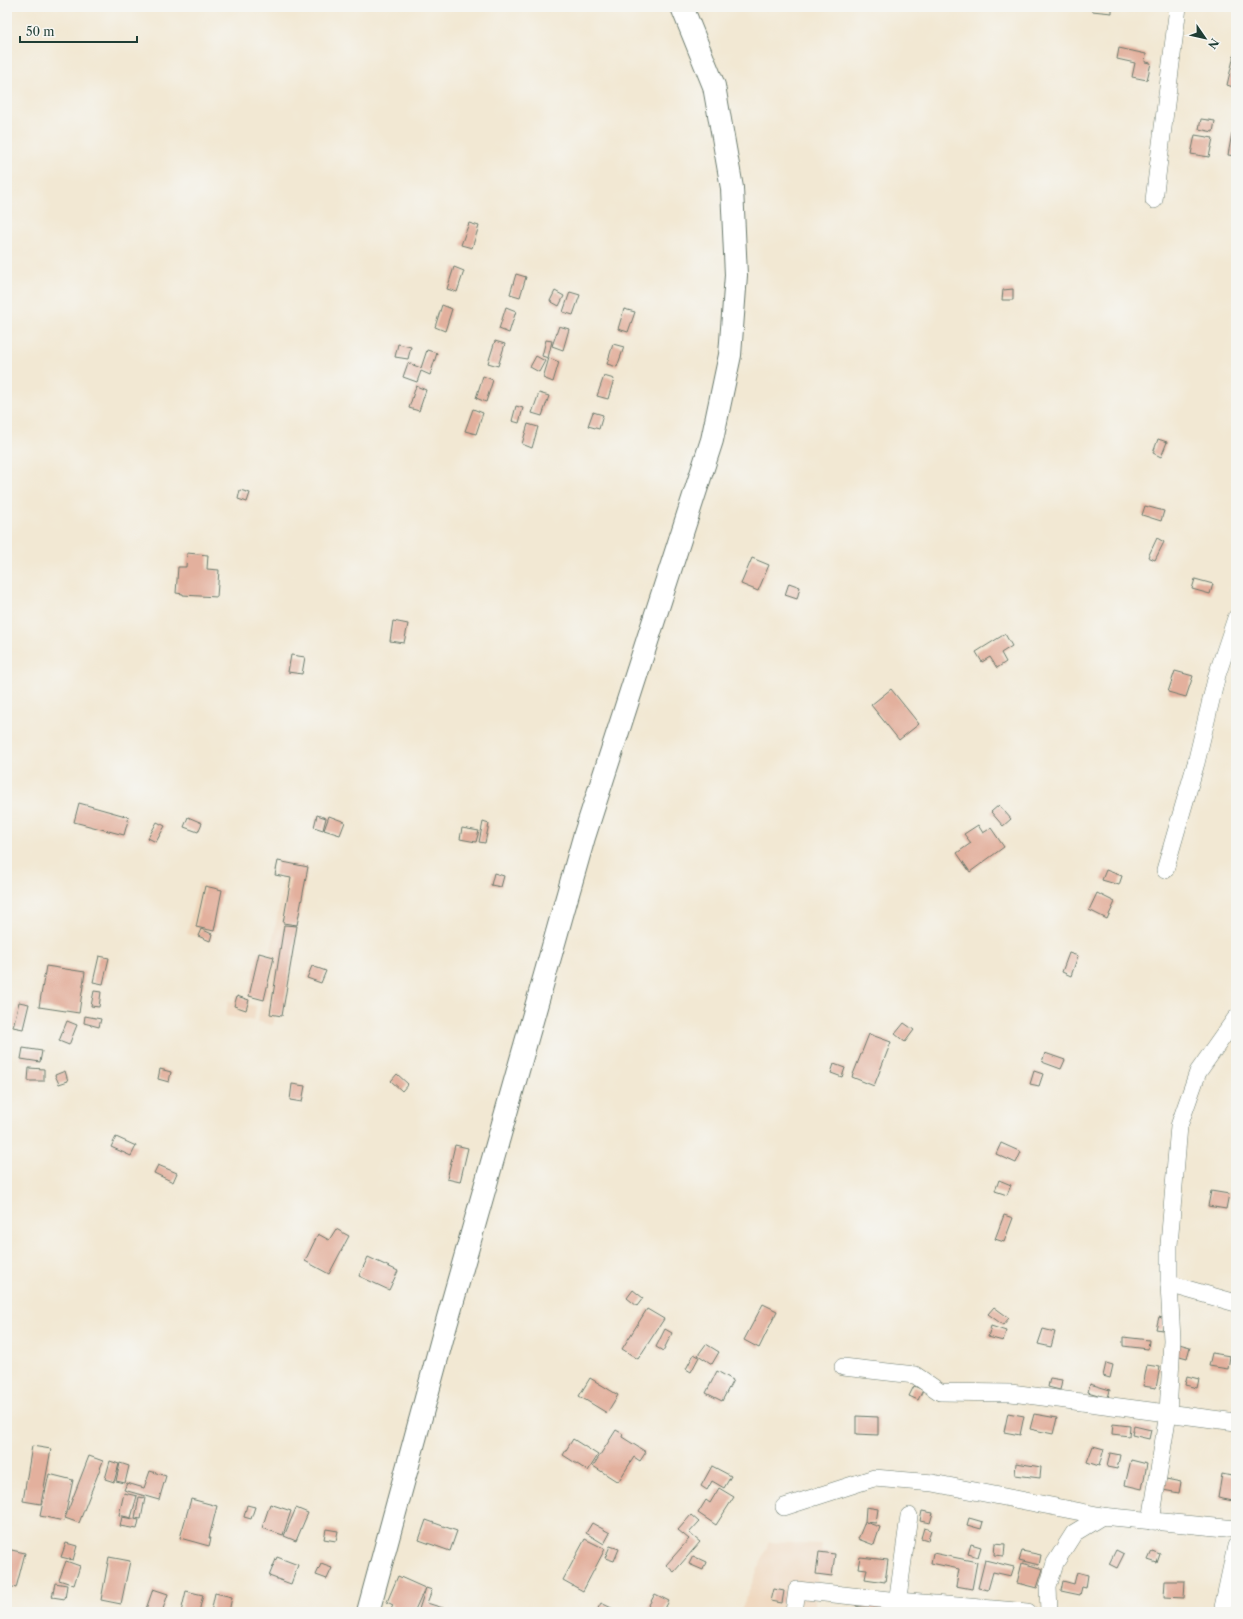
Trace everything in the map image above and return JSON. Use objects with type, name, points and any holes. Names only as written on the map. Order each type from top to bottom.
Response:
[{"type":"main road","points":[[368,1612],[446,1324],[584,837],[712,440],[730,355],[736,274],[732,188],[714,86],[682,7]]},
{"type":"street","points":[[1154,200],[1178,7]]},
{"type":"street","points":[[1165,870],[1196,763],[1217,675],[1236,618]]},
{"type":"street","points":[[1151,1521],[1168,1413],[1172,1340],[1169,1284],[1169,1245],[1179,1126],[1198,1072],[1236,1018]]},
{"type":"street","points":[[1169,1284],[1236,1303]]},
{"type":"street","points":[[843,1367],[915,1375],[940,1392],[1011,1393],[1236,1422]]},
{"type":"street","points":[[784,1507],[874,1478],[933,1483],[1102,1516],[1236,1529]]},
{"type":"street","points":[[897,1607],[909,1516]]},
{"type":"street","points":[[1049,1612],[1048,1587],[1055,1564],[1074,1533],[1102,1516]]},
{"type":"street","points":[[1222,1612],[1236,1546]]},
{"type":"street","points":[[794,1612],[797,1590],[897,1607],[1028,1612]]},
{"type":"shaded area","points":[[286,868],[301,871],[273,1025],[258,1022]]},
{"type":"shaded area","points":[[199,883],[216,887],[204,938],[187,934]]},
{"type":"shaded area","points":[[228,1001],[256,1006],[254,1021],[226,1016]]},
{"type":"shaded area","points":[[769,1542],[822,1544],[814,1612],[740,1612]]},
{"type":"building","points":[[1092,7],[1112,7],[1112,13],[1092,11]]},
{"type":"building","points":[[1119,48],[1146,54],[1145,62],[1151,63],[1147,80],[1132,77],[1135,63],[1117,59]]},
{"type":"building","points":[[1236,51],[1236,88],[1227,85]]},
{"type":"building","points":[[1201,119],[1215,121],[1213,132],[1199,129]]},
{"type":"building","points":[[1232,133],[1236,133],[1236,156],[1228,155]]},
{"type":"building","points":[[1195,135],[1213,138],[1209,157],[1191,154]]},
{"type":"building","points":[[469,223],[479,226],[472,248],[461,245]]},
{"type":"building","points":[[454,267],[464,271],[457,292],[447,289]]},
{"type":"building","points":[[516,274],[526,277],[520,297],[510,294]]},
{"type":"building","points":[[1013,289],[1013,300],[1002,300],[1003,290]]},
{"type":"building","points":[[555,291],[564,296],[559,306],[550,301]]},
{"type":"building","points":[[570,292],[580,295],[573,315],[563,312]]},
{"type":"building","points":[[442,305],[452,309],[445,331],[435,327]]},
{"type":"building","points":[[506,307],[516,311],[509,333],[499,329]]},
{"type":"building","points":[[624,309],[635,312],[628,332],[618,329]]},
{"type":"building","points":[[559,326],[569,329],[563,350],[552,346]]},
{"type":"building","points":[[546,340],[552,341],[548,358],[542,356]]},
{"type":"building","points":[[495,341],[505,344],[498,366],[488,363]]},
{"type":"building","points":[[398,344],[411,347],[408,359],[395,357]]},
{"type":"building","points":[[613,344],[624,347],[617,367],[607,364]]},
{"type":"building","points":[[427,350],[437,353],[430,375],[421,371],[417,382],[403,377],[408,363],[421,368]]},
{"type":"building","points":[[536,356],[545,361],[539,372],[530,367]]},
{"type":"building","points":[[549,358],[559,362],[553,382],[543,378]]},
{"type":"building","points":[[483,376],[493,380],[486,402],[476,398]]},
{"type":"building","points":[[604,376],[614,379],[608,399],[597,396]]},
{"type":"building","points":[[416,386],[426,390],[419,411],[409,408]]},
{"type":"building","points":[[539,393],[549,396],[542,416],[532,413]]},
{"type":"building","points":[[516,406],[523,408],[519,423],[512,421]]},
{"type":"building","points":[[473,409],[483,413],[476,434],[465,431]]},
{"type":"building","points":[[593,412],[603,415],[599,429],[588,426]]},
{"type":"building","points":[[528,424],[538,427],[532,448],[522,444]]},
{"type":"building","points":[[1158,439],[1167,442],[1161,457],[1153,453]]},
{"type":"building","points":[[240,490],[250,493],[247,502],[238,499]]},
{"type":"building","points":[[1145,506],[1164,511],[1161,521],[1142,515]]},
{"type":"building","points":[[1157,538],[1164,542],[1155,560],[1148,557]]},
{"type":"building","points":[[187,553],[208,555],[207,569],[219,570],[217,597],[183,595],[176,593],[178,567],[186,567]]},
{"type":"building","points":[[752,558],[769,565],[758,591],[741,584]]},
{"type":"building","points":[[1195,579],[1213,584],[1210,594],[1192,589]]},
{"type":"building","points":[[789,583],[800,587],[797,599],[785,595]]},
{"type":"building","points":[[393,621],[408,624],[404,643],[390,641]]},
{"type":"building","points":[[1005,634],[1012,646],[1001,653],[1006,662],[997,668],[990,657],[982,662],[976,652]]},
{"type":"building","points":[[291,655],[305,657],[302,674],[288,672]]},
{"type":"building","points":[[1175,671],[1193,676],[1186,697],[1168,692]]},
{"type":"building","points":[[891,689],[919,724],[899,740],[871,705]]},
{"type":"building","points":[[79,803],[129,817],[124,835],[74,822]]},
{"type":"building","points":[[999,805],[1011,819],[1003,826],[991,812]]},
{"type":"building","points":[[317,815],[326,818],[323,830],[314,827]]},
{"type":"building","points":[[329,816],[345,822],[340,835],[324,830]]},
{"type":"building","points":[[188,817],[202,823],[198,832],[184,827]]},
{"type":"building","points":[[157,822],[165,826],[156,842],[148,838]]},
{"type":"building","points":[[483,822],[489,824],[485,843],[479,842]]},
{"type":"building","points":[[978,825],[983,833],[991,828],[1004,847],[970,872],[957,853],[971,843],[964,834]]},
{"type":"building","points":[[462,828],[479,831],[476,842],[460,839]]},
{"type":"building","points":[[278,861],[308,867],[297,925],[283,923],[291,878],[275,875]]},
{"type":"building","points":[[1106,870],[1122,876],[1119,885],[1102,880]]},
{"type":"building","points":[[494,873],[504,876],[501,887],[491,885]]},
{"type":"building","points":[[205,886],[222,890],[214,931],[196,927]]},
{"type":"building","points":[[1097,893],[1115,902],[1107,919],[1089,910]]},
{"type":"building","points":[[284,925],[297,926],[282,1016],[270,1014]]},
{"type":"building","points":[[201,929],[212,934],[210,941],[198,936]]},
{"type":"building","points":[[259,953],[274,957],[264,1000],[249,996]]},
{"type":"building","points":[[1069,953],[1078,956],[1071,976],[1062,972]]},
{"type":"building","points":[[99,956],[109,958],[103,984],[93,982]]},
{"type":"building","points":[[46,966],[85,972],[79,1013],[39,1007]]},
{"type":"building","points":[[312,966],[326,971],[321,983],[307,978]]},
{"type":"building","points":[[94,991],[101,992],[99,1007],[91,1006]]},
{"type":"building","points":[[237,996],[249,1000],[246,1010],[234,1006]]},
{"type":"building","points":[[19,1002],[29,1004],[23,1029],[13,1027]]},
{"type":"building","points":[[85,1016],[101,1019],[99,1027],[84,1023]]},
{"type":"building","points":[[67,1021],[77,1025],[69,1045],[59,1041]]},
{"type":"building","points":[[904,1023],[914,1030],[905,1042],[895,1034]]},
{"type":"building","points":[[869,1034],[891,1042],[874,1086],[852,1077]]},
{"type":"building","points":[[23,1048],[42,1051],[40,1062],[21,1059]]},
{"type":"building","points":[[1045,1053],[1065,1060],[1061,1069],[1042,1062]]},
{"type":"building","points":[[834,1064],[845,1068],[842,1077],[831,1073]]},
{"type":"building","points":[[29,1068],[44,1069],[44,1081],[28,1081]]},
{"type":"building","points":[[160,1069],[171,1072],[169,1082],[158,1079]]},
{"type":"building","points":[[65,1071],[68,1081],[59,1084],[55,1075]]},
{"type":"building","points":[[1034,1071],[1043,1074],[1039,1086],[1030,1084]]},
{"type":"building","points":[[397,1074],[408,1084],[402,1091],[391,1081]]},
{"type":"building","points":[[292,1084],[305,1086],[302,1102],[290,1100]]},
{"type":"building","points":[[116,1137],[136,1146],[131,1156],[111,1147]]},
{"type":"building","points":[[1001,1143],[1021,1152],[1016,1163],[996,1154]]},
{"type":"building","points":[[455,1145],[468,1148],[460,1182],[447,1179]]},
{"type":"building","points":[[158,1165],[177,1173],[173,1182],[154,1173]]},
{"type":"building","points":[[999,1180],[1011,1185],[1007,1195],[995,1191]]},
{"type":"building","points":[[1211,1191],[1229,1194],[1226,1209],[1208,1206]]},
{"type":"building","points":[[1004,1215],[1013,1218],[1004,1242],[995,1239]]},
{"type":"building","points":[[336,1229],[349,1236],[329,1274],[305,1261],[318,1234],[329,1240]]},
{"type":"building","points":[[368,1257],[398,1271],[389,1290],[359,1276]]},
{"type":"building","points":[[633,1290],[643,1298],[637,1306],[627,1298]]},
{"type":"building","points":[[763,1304],[777,1311],[759,1348],[744,1340]]},
{"type":"building","points":[[994,1307],[1009,1318],[1003,1325],[988,1314]]},
{"type":"building","points":[[647,1309],[664,1319],[638,1359],[622,1349]]},
{"type":"building","points":[[1159,1317],[1165,1319],[1162,1330],[1156,1329]]},
{"type":"building","points":[[991,1326],[1006,1331],[1003,1341],[988,1337]]},
{"type":"building","points":[[665,1329],[672,1333],[663,1351],[656,1347]]},
{"type":"building","points":[[1043,1329],[1055,1332],[1051,1347],[1038,1344]]},
{"type":"building","points":[[1123,1337],[1149,1340],[1148,1349],[1123,1346]]},
{"type":"building","points":[[706,1344],[719,1352],[712,1364],[698,1355]]},
{"type":"building","points":[[1179,1344],[1190,1347],[1187,1358],[1176,1355]]},
{"type":"building","points":[[1212,1353],[1230,1356],[1228,1369],[1209,1366]]},
{"type":"building","points":[[694,1354],[699,1357],[691,1372],[686,1369]]},
{"type":"building","points":[[1106,1363],[1113,1365],[1110,1378],[1103,1376]]},
{"type":"building","points":[[1147,1365],[1160,1367],[1156,1388],[1143,1386]]},
{"type":"building","points":[[717,1371],[733,1380],[722,1401],[706,1393]]},
{"type":"building","points":[[1187,1376],[1199,1379],[1197,1388],[1185,1385]]},
{"type":"building","points":[[590,1378],[618,1395],[607,1413],[579,1396]]},
{"type":"building","points":[[1050,1378],[1062,1380],[1060,1390],[1048,1387]]},
{"type":"building","points":[[1090,1384],[1110,1390],[1108,1398],[1088,1392]]},
{"type":"building","points":[[914,1386],[923,1390],[918,1400],[909,1396]]},
{"type":"building","points":[[1008,1413],[1024,1416],[1020,1435],[1004,1432]]},
{"type":"building","points":[[1034,1414],[1057,1418],[1053,1434],[1030,1429]]},
{"type":"building","points":[[856,1416],[878,1417],[878,1435],[856,1434]]},
{"type":"building","points":[[1113,1424],[1130,1426],[1129,1436],[1112,1434]]},
{"type":"building","points":[[1134,1426],[1151,1430],[1149,1439],[1132,1435]]},
{"type":"building","points":[[616,1430],[623,1434],[622,1437],[646,1452],[640,1461],[634,1457],[618,1482],[593,1466]]},
{"type":"building","points":[[573,1439],[598,1455],[588,1471],[563,1455]]},
{"type":"building","points":[[32,1446],[51,1449],[41,1504],[23,1501]]},
{"type":"building","points":[[1093,1446],[1104,1449],[1099,1466],[1087,1462]]},
{"type":"building","points":[[1110,1453],[1120,1455],[1117,1469],[1107,1467]]},
{"type":"building","points":[[89,1456],[103,1461],[79,1523],[65,1518]]},
{"type":"building","points":[[1131,1460],[1147,1464],[1142,1489],[1125,1485]]},
{"type":"building","points":[[110,1461],[119,1464],[114,1482],[105,1479]]},
{"type":"building","points":[[120,1463],[129,1466],[125,1483],[116,1481]]},
{"type":"building","points":[[1016,1463],[1041,1467],[1040,1478],[1015,1475]]},
{"type":"building","points":[[712,1466],[731,1476],[724,1488],[712,1481],[707,1490],[701,1486]]},
{"type":"building","points":[[150,1471],[166,1476],[159,1500],[124,1490],[127,1483],[144,1488]]},
{"type":"building","points":[[49,1474],[73,1480],[64,1521],[40,1516]]},
{"type":"building","points":[[1222,1474],[1236,1477],[1233,1501],[1218,1498]]},
{"type":"building","points":[[1166,1479],[1181,1482],[1179,1493],[1163,1490]]},
{"type":"building","points":[[719,1488],[734,1497],[716,1525],[698,1513],[706,1500],[710,1503]]},
{"type":"building","points":[[124,1493],[137,1496],[131,1518],[119,1515]]},
{"type":"building","points":[[139,1497],[145,1498],[141,1519],[135,1518]]},
{"type":"building","points":[[191,1499],[217,1506],[209,1538],[211,1538],[209,1546],[180,1538]]},
{"type":"building","points":[[270,1504],[291,1511],[283,1535],[262,1528]]},
{"type":"building","points":[[247,1505],[255,1507],[251,1519],[244,1517]]},
{"type":"building","points":[[866,1507],[878,1509],[876,1523],[865,1522]]},
{"type":"building","points":[[296,1508],[308,1513],[296,1541],[284,1536]]},
{"type":"building","points":[[922,1511],[933,1513],[930,1523],[920,1521]]},
{"type":"building","points":[[691,1515],[699,1522],[689,1533],[700,1542],[674,1572],[666,1565],[689,1539],[678,1530]]},
{"type":"building","points":[[122,1517],[139,1520],[137,1529],[120,1526]]},
{"type":"building","points":[[969,1518],[983,1522],[981,1529],[967,1525]]},
{"type":"building","points":[[426,1520],[457,1531],[450,1551],[419,1540]]},
{"type":"building","points":[[865,1522],[880,1527],[874,1545],[858,1539]]},
{"type":"building","points":[[592,1523],[610,1533],[604,1544],[586,1533]]},
{"type":"building","points":[[924,1528],[931,1530],[928,1540],[921,1538]]},
{"type":"building","points":[[326,1529],[338,1531],[336,1541],[324,1539]]},
{"type":"building","points":[[585,1539],[605,1549],[583,1591],[563,1580]]},
{"type":"building","points":[[66,1543],[77,1546],[73,1560],[61,1557]]},
{"type":"building","points":[[995,1543],[1005,1544],[1004,1556],[994,1555]]},
{"type":"building","points":[[971,1544],[981,1547],[978,1557],[968,1554]]},
{"type":"building","points":[[610,1546],[619,1549],[614,1561],[605,1558]]},
{"type":"building","points":[[7,1549],[25,1553],[16,1588],[7,1585],[9,1570],[7,1570]]},
{"type":"building","points":[[1116,1550],[1124,1554],[1117,1568],[1109,1564]]},
{"type":"building","points":[[1022,1551],[1041,1555],[1039,1565],[1019,1560]]},
{"type":"building","points":[[1152,1551],[1160,1554],[1157,1563],[1148,1560]]},
{"type":"building","points":[[819,1552],[835,1554],[832,1576],[816,1574]]},
{"type":"building","points":[[933,1553],[977,1562],[972,1589],[956,1586],[959,1569],[931,1563]]},
{"type":"building","points":[[693,1556],[706,1562],[703,1570],[689,1564]]},
{"type":"building","points":[[109,1557],[130,1561],[121,1604],[101,1600]]},
{"type":"building","points":[[277,1557],[298,1565],[291,1584],[269,1576]]},
{"type":"building","points":[[860,1557],[888,1560],[885,1582],[865,1579],[867,1569],[858,1568]]},
{"type":"building","points":[[985,1560],[1014,1567],[1011,1576],[993,1572],[988,1590],[978,1588]]},
{"type":"building","points":[[66,1561],[80,1566],[74,1585],[59,1580]]},
{"type":"building","points":[[1022,1563],[1043,1569],[1037,1588],[1017,1583]]},
{"type":"building","points":[[321,1564],[332,1568],[327,1579],[316,1575]]},
{"type":"building","points":[[1077,1572],[1088,1575],[1086,1588],[1082,1587],[1080,1595],[1061,1591],[1063,1581],[1074,1584]]},
{"type":"building","points":[[398,1576],[425,1588],[414,1612],[390,1612],[393,1605],[387,1602]]},
{"type":"building","points":[[1165,1581],[1185,1581],[1184,1598],[1164,1597]]},
{"type":"building","points":[[55,1583],[67,1585],[65,1599],[52,1597]]},
{"type":"building","points":[[426,1588],[432,1590],[427,1603],[446,1609],[445,1612],[418,1612]]},
{"type":"building","points":[[153,1589],[168,1594],[162,1612],[145,1612]]},
{"type":"building","points":[[774,1589],[784,1591],[782,1603],[771,1601]]},
{"type":"building","points":[[186,1591],[203,1595],[199,1612],[181,1612]]},
{"type":"building","points":[[215,1593],[232,1597],[229,1612],[211,1612]]},
{"type":"building","points":[[655,1594],[669,1601],[663,1612],[645,1612]]},
{"type":"building","points":[[859,1595],[886,1603],[883,1612],[872,1612],[872,1610],[856,1606]]},
{"type":"building","points":[[601,1603],[620,1612],[596,1612]]}]
